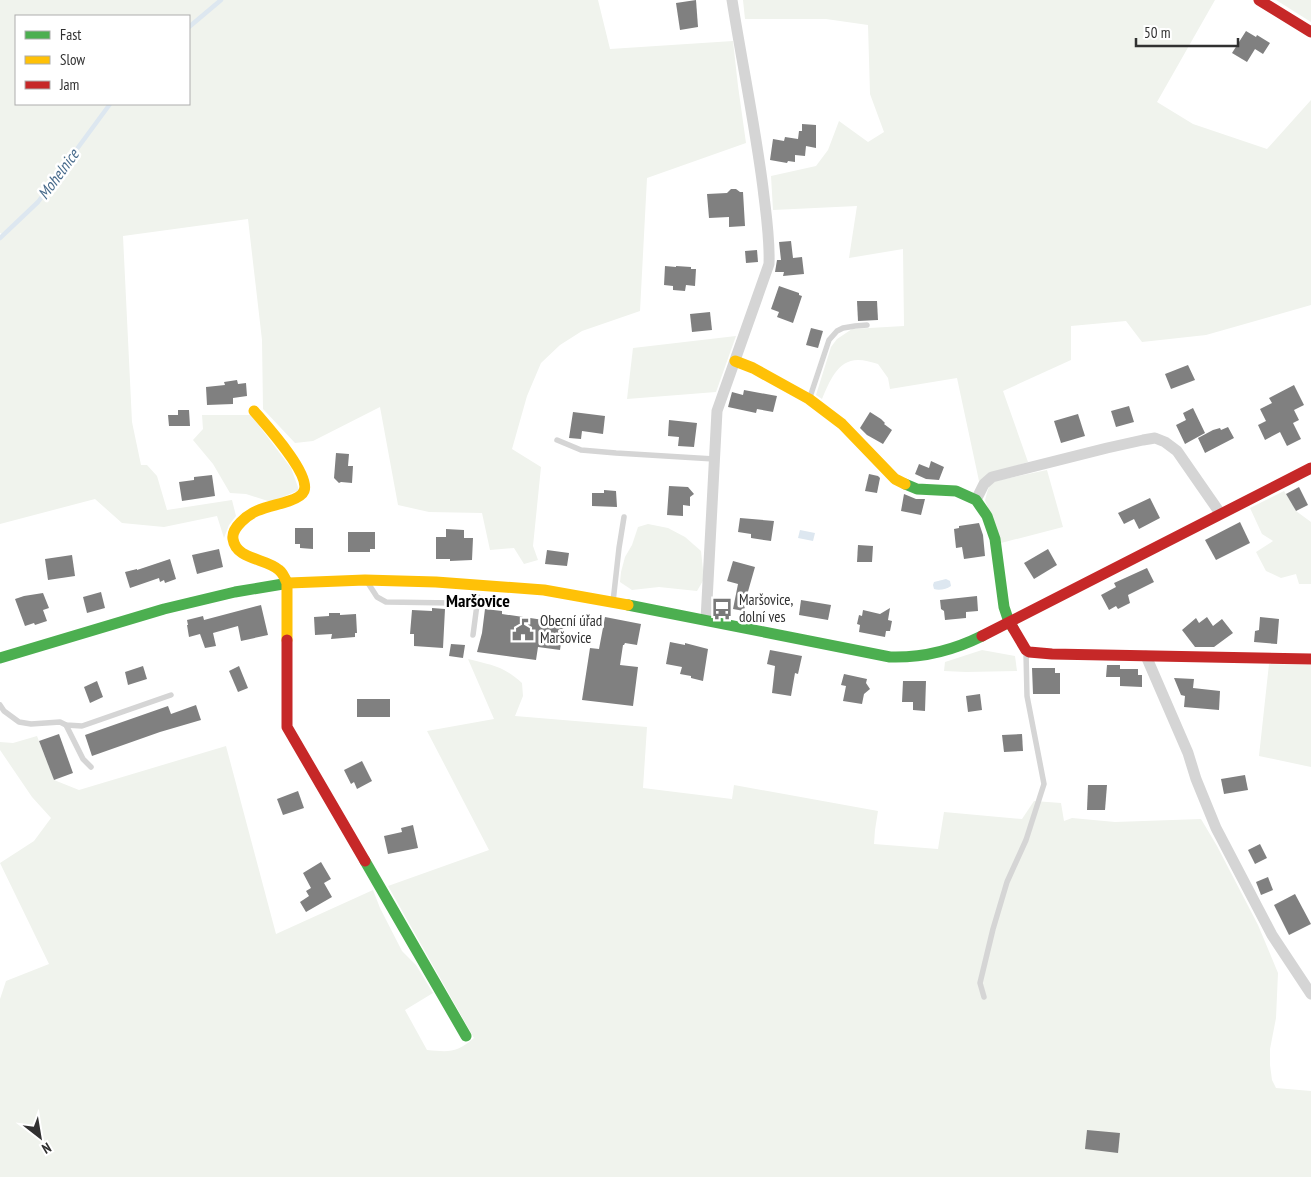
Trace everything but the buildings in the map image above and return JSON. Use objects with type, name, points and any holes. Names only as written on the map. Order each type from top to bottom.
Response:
[{"type":"street","points":[[706,620],[717,411],[769,264],[770,240],[759,157],[732,0]]},
{"type":"street","points":[[1259,0],[1311,32]]},
{"type":"street","points":[[735,361],[753,368],[809,398],[842,424],[895,479],[917,489],[956,492],[976,500],[987,516],[995,538],[1004,607],[1009,622],[1026,650],[1034,653],[1052,654],[1311,659]]},
{"type":"street","points":[[254,411],[296,464],[304,478],[306,488],[304,494],[292,500],[264,508],[235,527],[233,534],[233,541],[239,550],[272,565],[279,570],[287,583],[287,727],[466,1036]]},
{"type":"street","points":[[976,500],[984,484],[992,477],[1155,438],[1165,442],[1177,451],[1220,514]]},
{"type":"street","points":[[0,658],[164,609],[235,592],[287,583],[365,580],[478,584],[544,590],[706,620],[862,652],[911,658],[930,656],[948,652],[969,643],[1311,468]]},
{"type":"street","points":[[1146,656],[1188,753],[1196,779],[1216,828],[1272,936],[1311,994]]},
{"type":"lane","points":[[809,398],[830,340],[837,331],[843,328],[866,325]]},
{"type":"lane","points":[[557,440],[580,450],[714,459]]},
{"type":"lane","points":[[613,603],[624,517]]},
{"type":"lane","points":[[365,580],[377,597],[386,602],[453,603],[477,598]]},
{"type":"lane","points":[[473,635],[478,584]]},
{"type":"lane","points":[[984,997],[980,983],[993,929],[1007,882],[1026,840],[1044,784],[1027,696],[1026,650]]},
{"type":"lane","points":[[0,705],[4,711],[19,722],[31,724],[60,722],[66,725],[82,726],[171,695]]},
{"type":"lane","points":[[66,725],[82,759],[91,767]]},
{"type":"shaded area","points":[[0,0],[598,0],[610,49],[733,41],[746,143],[647,178],[640,311],[582,331],[560,345],[541,363],[527,396],[512,449],[541,467],[533,546],[538,560],[524,564],[514,548],[490,550],[482,513],[429,512],[398,505],[380,407],[313,441],[295,443],[263,409],[262,340],[248,219],[123,236],[132,422],[141,465],[147,465],[157,476],[167,510],[232,500],[236,516],[229,525],[224,538],[217,516],[164,527],[122,523],[95,499],[0,524],[0,236],[2,234],[0,233]]},
{"type":"shaded area","points":[[743,0],[1215,0],[1157,102],[1193,124],[1267,149],[1311,100],[1311,305],[1206,335],[1142,342],[1126,321],[1071,326],[1071,360],[1003,391],[1028,462],[989,474],[979,481],[957,378],[890,389],[888,378],[878,364],[863,360],[851,361],[844,364],[835,373],[822,399],[816,395],[831,347],[837,339],[852,329],[904,326],[903,249],[849,258],[857,206],[773,210],[771,176],[816,166],[828,150],[839,121],[868,142],[884,132],[870,94],[868,25],[826,19],[745,19]]},
{"type":"shaded area","points":[[1276,0],[1311,0],[1311,22]]},
{"type":"shaded area","points":[[736,336],[716,392],[627,399],[633,348]]},
{"type":"shaded area","points":[[202,415],[251,415],[291,468],[299,490],[271,502],[246,494],[230,493],[213,464],[193,440],[203,429]]},
{"type":"shaded area","points":[[1047,470],[1063,527],[1001,543],[985,500],[989,486],[995,481]]},
{"type":"shaded area","points":[[1284,491],[1296,511],[1311,522],[1311,584],[1299,584],[1296,574],[1281,578],[1266,571],[1256,552],[1273,541],[1262,534],[1250,508]]},
{"type":"shaded area","points":[[648,524],[668,528],[685,537],[701,551],[704,579],[697,591],[659,587],[632,590],[620,582],[625,557],[632,545],[638,527]]},
{"type":"shaded area","points":[[800,530],[815,533],[813,541],[798,538]]},
{"type":"shaded area","points":[[946,579],[950,581],[951,586],[938,590],[934,589],[934,582]]},
{"type":"shaded area","points":[[982,650],[1015,656],[1017,671],[944,671],[945,662]]},
{"type":"shaded area","points":[[468,659],[503,670],[522,683],[523,696],[515,716],[647,727],[643,788],[732,799],[734,785],[878,811],[874,844],[938,849],[944,812],[1022,819],[1034,801],[1061,803],[1064,821],[1072,818],[1115,822],[1201,819],[1258,925],[1278,973],[1276,1018],[1270,1049],[1272,1080],[1276,1088],[1311,1091],[1311,1177],[0,1177],[0,999],[6,981],[49,964],[0,863],[34,841],[51,818],[32,797],[0,750],[0,742],[13,743],[37,736],[54,780],[79,790],[226,746],[276,934],[373,890],[402,951],[416,965],[433,993],[405,1010],[427,1050],[452,1050],[457,1049],[474,1038],[388,886],[489,850],[427,731],[494,719]]},
{"type":"shaded area","points":[[1269,664],[1311,665],[1311,767],[1259,756]]},
{"type":"waterway","name":"Mohelnice","points":[[190,26],[221,0]]},
{"type":"waterway","name":"Mohelnice","points":[[0,238],[38,202],[109,105]]},
{"type":"traffic: fast","points":[[905,484],[917,489],[956,491],[976,500],[987,516],[995,539],[1004,607],[1013,628]]},
{"type":"traffic: fast","points":[[0,658],[164,609],[235,592],[289,583]]},
{"type":"traffic: fast","points":[[628,605],[890,657],[926,655],[960,646],[982,636]]},
{"type":"traffic: fast","points":[[365,861],[466,1036]]},
{"type":"traffic: slow","points":[[735,361],[753,368],[809,399],[842,424],[895,479],[905,484]]},
{"type":"traffic: slow","points":[[254,411],[286,450],[301,473],[304,483],[304,491],[298,497],[257,511],[246,517],[236,528],[233,537],[235,546],[245,555],[273,566],[284,576],[287,583],[287,640]]},
{"type":"traffic: slow","points":[[289,583],[365,580],[436,582],[544,590],[628,605]]},
{"type":"traffic: jam","points":[[1259,0],[1311,32]]},
{"type":"traffic: jam","points":[[982,636],[1311,468]]},
{"type":"traffic: jam","points":[[1013,628],[1029,652],[1311,659]]},
{"type":"traffic: jam","points":[[287,640],[287,727],[365,861]]},
{"type":"place","name":"Maršovice, dolní ves","points":[[722,609]]},
{"type":"place","name":"Obecní úřad Maršovice","points":[[523,630]]},
{"type":"district","name":"Maršovice","points":[[478,601]]}]
